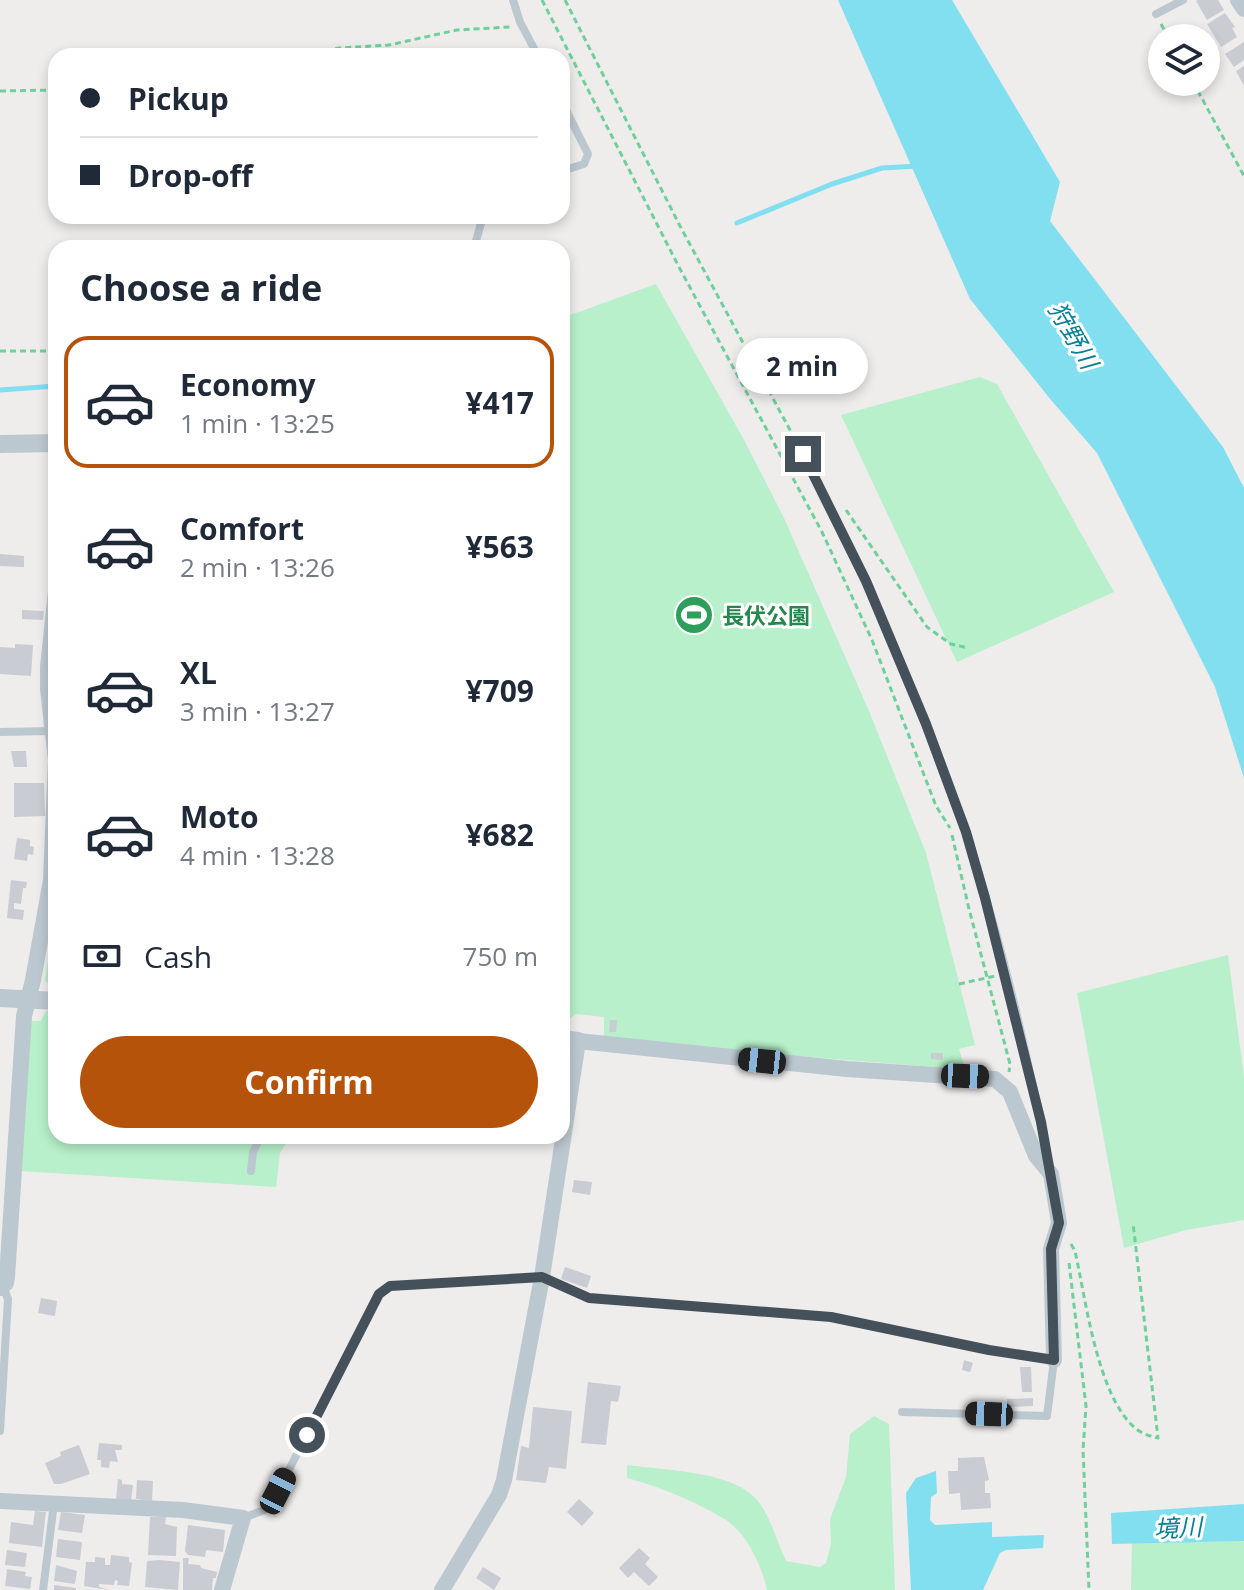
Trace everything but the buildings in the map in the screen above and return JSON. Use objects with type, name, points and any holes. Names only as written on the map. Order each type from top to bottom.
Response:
[{"type":"street","points":[[1238,0],[1244,9]]},
{"type":"street","points":[[0,444],[48,443]]},
{"type":"street","points":[[48,667],[48,689]]},
{"type":"street","points":[[2,1287],[7,1277],[24,1016],[48,896]]},
{"type":"street","points":[[0,998],[48,1001]]},
{"type":"street","points":[[570,1040],[847,1069],[985,1077],[1002,1084],[1010,1092],[1036,1156],[1051,1174],[1059,1223],[1051,1249],[1054,1360]]},
{"type":"street","points":[[442,1590],[499,1495],[504,1480],[542,1277],[558,1144]]},
{"type":"street","points":[[0,1501],[183,1510],[243,1518],[222,1590]]},
{"type":"lane","points":[[513,0],[534,48]]},
{"type":"lane","points":[[1156,14],[1183,0]]},
{"type":"lane","points":[[570,118],[588,154],[584,164],[570,168]]},
{"type":"lane","points":[[803,454],[866,581],[926,724],[966,832],[1005,973],[1051,1174]]},
{"type":"lane","points":[[0,732],[48,731]]},
{"type":"lane","points":[[251,1171],[257,1144]]},
{"type":"lane","points":[[243,1518],[267,1509],[382,1292],[390,1286],[542,1277],[589,1298],[831,1317],[989,1350],[1054,1360],[1047,1416],[902,1412]]},
{"type":"lane","points":[[0,1431],[8,1299],[2,1287]]},
{"type":"lane","points":[[43,1590],[54,1503]]},
{"type":"path","points":[[542,0],[567,48]]},
{"type":"path","points":[[565,0],[680,226],[803,454]]},
{"type":"path","points":[[339,48],[389,45],[457,30],[504,30],[520,22]]},
{"type":"path","points":[[570,55],[680,269],[822,532],[872,640],[936,806],[951,830],[1010,1064],[1009,1073],[1002,1084]]},
{"type":"path","points":[[0,91],[48,90]]},
{"type":"path","points":[[1201,96],[1244,176]]},
{"type":"path","points":[[0,351],[48,351]]},
{"type":"path","points":[[841,504],[870,541],[927,627],[951,644],[968,648]]},
{"type":"path","points":[[959,984],[1005,973]]},
{"type":"path","points":[[1059,1223],[1075,1251],[1100,1364],[1117,1406],[1135,1428],[1158,1438],[1133,1223]]},
{"type":"path","points":[[1066,1252],[1086,1406],[1083,1450],[1089,1590]]},
{"type":"green space","name":"長伏公園","points":[[656,284],[743,438],[784,518],[869,711],[926,853],[975,1045],[959,1049],[964,1065],[948,1068],[604,1037],[604,1017],[576,1014],[570,1018],[570,315]]},
{"type":"green space","points":[[980,377],[997,384],[1114,592],[957,662],[841,415]]},
{"type":"green space","points":[[1228,955],[1244,1077],[1244,1220],[1186,1230],[1124,1248],[1077,993]]},
{"type":"green space","points":[[48,1011],[48,1144],[286,1144],[280,1153],[276,1187],[20,1171],[29,1021],[41,1021]]},
{"type":"green space","points":[[874,1416],[889,1424],[895,1590],[767,1590],[752,1551],[734,1526],[691,1502],[627,1478],[627,1465],[696,1474],[732,1483],[746,1490],[762,1507],[786,1561],[820,1567],[826,1563],[831,1544],[830,1519],[846,1477],[850,1434]]},
{"type":"green space","points":[[1244,1541],[1244,1590],[1131,1590],[1132,1543]]},
{"type":"water","name":"狩野川","points":[[838,0],[952,0],[1060,182],[1050,221],[1223,447],[1244,488],[1244,778],[1215,687],[1097,453],[970,299]]},
{"type":"water","points":[[936,1471],[937,1493],[931,1497],[930,1520],[935,1525],[992,1522],[992,1537],[1044,1535],[1043,1548],[1000,1553],[983,1590],[911,1590],[906,1493],[916,1478]]},
{"type":"water","name":"境川","points":[[1244,1504],[1244,1541],[1112,1544],[1111,1513]]},
{"type":"waterway","points":[[737,223],[832,184],[882,168],[918,166]]},
{"type":"waterway","points":[[0,390],[48,387]]},
{"type":"place","name":"長伏公園","points":[[694,615]]},
{"type":"route","points":[[307,1435],[379,1294],[390,1286],[542,1277],[589,1298],[817,1315],[1054,1360],[1051,1249],[1059,1223],[1041,1122],[985,898],[966,832],[926,724],[866,581],[803,454]]}]
